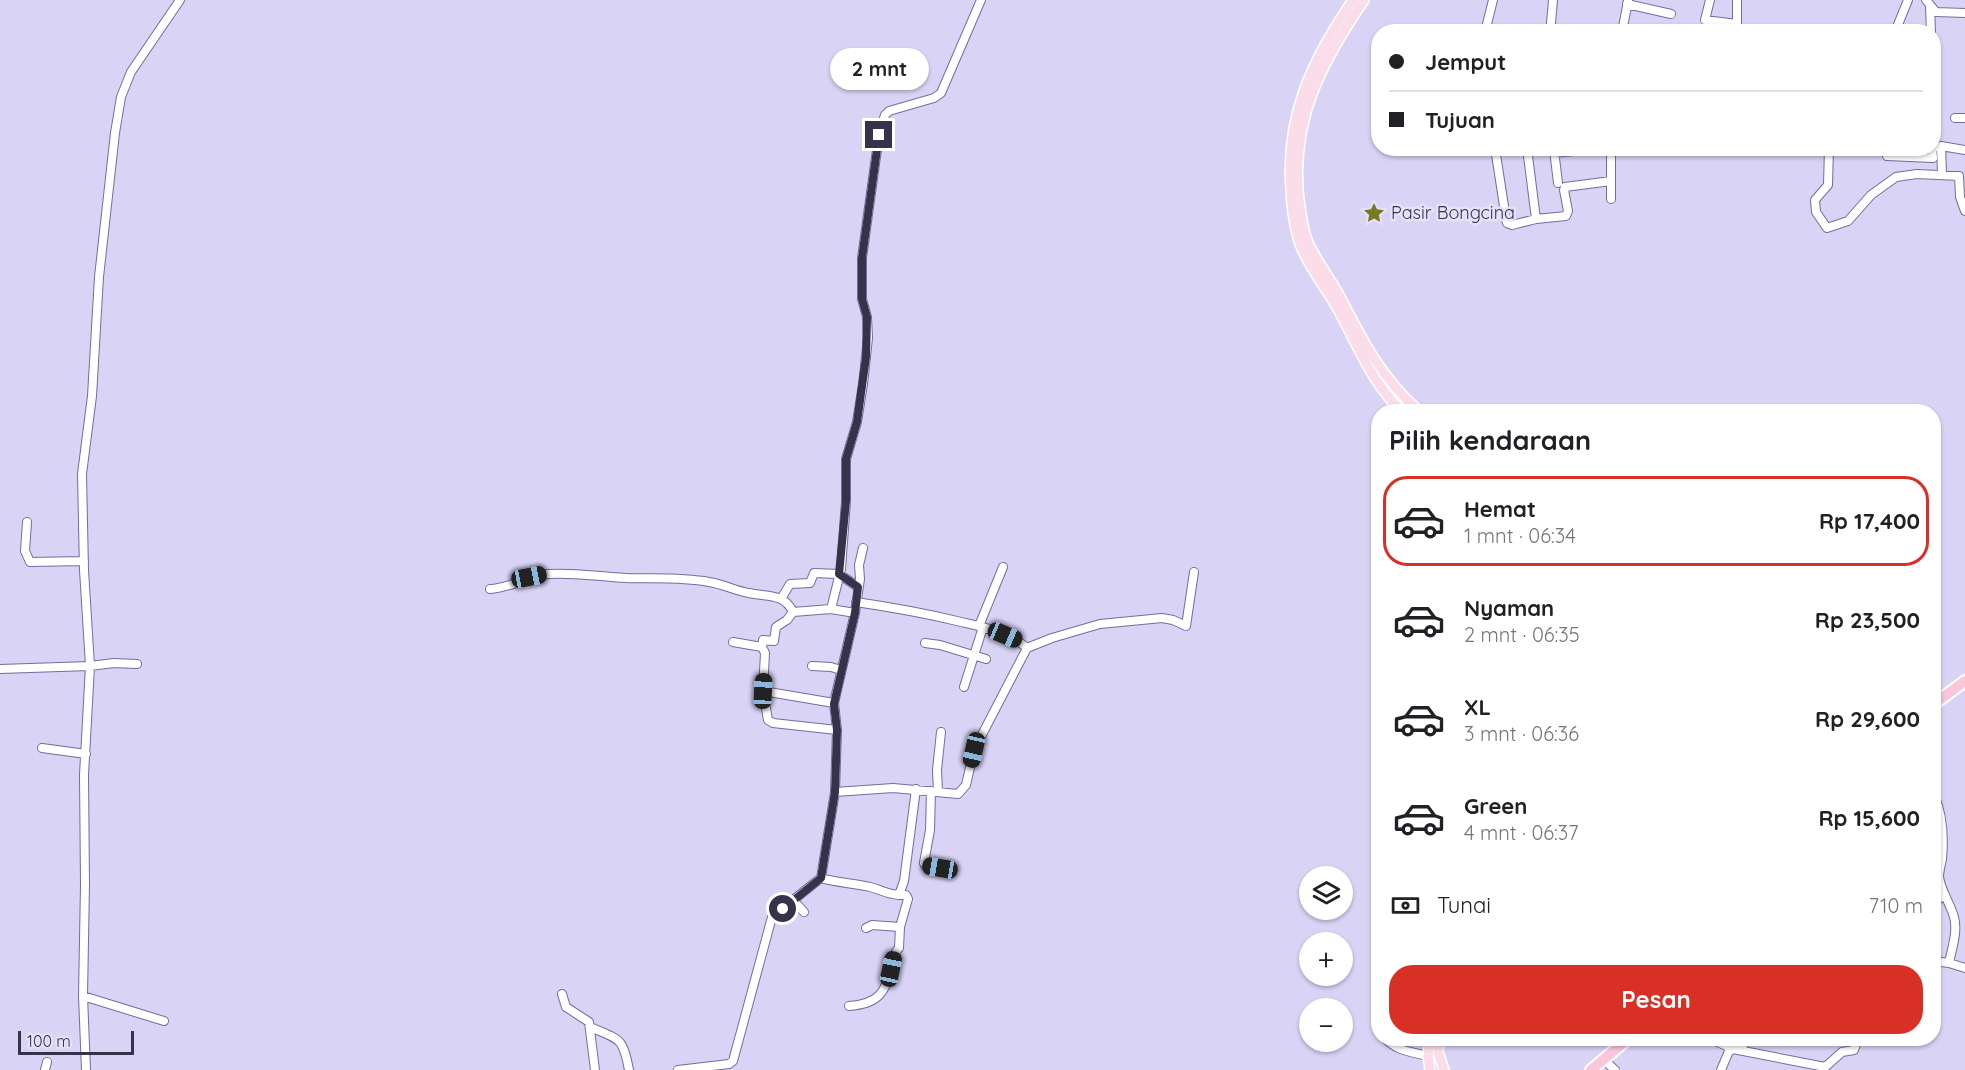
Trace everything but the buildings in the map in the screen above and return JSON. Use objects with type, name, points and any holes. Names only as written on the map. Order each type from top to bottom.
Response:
[{"type":"highway","points":[[1941,699],[1965,681]]},
{"type":"highway","points":[[1592,1070],[1620,1046]]},
{"type":"main road","points":[[1353,0],[1329,35],[1308,78],[1299,106],[1292,135],[1290,177],[1292,210],[1300,245],[1332,299],[1372,376],[1395,404]]},
{"type":"main road","points":[[1364,0],[1337,38],[1316,81],[1305,111],[1297,166],[1302,222],[1307,240],[1316,258],[1335,288],[1368,351],[1402,396],[1411,404]]},
{"type":"main road","points":[[1429,1046],[1430,1070]]},
{"type":"main road","points":[[1438,1046],[1444,1070]]},
{"type":"street","points":[[86,1070],[83,996],[84,775],[90,666],[82,474],[92,396],[99,277],[121,96],[131,72],[180,0]]},
{"type":"street","points":[[831,609],[839,574],[846,501],[846,459],[857,422],[866,357],[867,317],[862,299],[862,258],[879,135],[885,115],[889,111],[934,98],[941,93],[981,0]]},
{"type":"street","points":[[1487,24],[1493,0]]},
{"type":"street","points":[[1551,23],[1553,0]]},
{"type":"street","points":[[1710,0],[1705,20],[1720,24]]},
{"type":"street","points":[[1736,24],[1737,0]]},
{"type":"street","points":[[1898,24],[1908,0]]},
{"type":"street","points":[[1624,24],[1628,2],[1671,14]]},
{"type":"street","points":[[1927,3],[1936,12],[1965,13]]},
{"type":"street","points":[[1927,3],[1930,24]]},
{"type":"street","points":[[1955,118],[1965,118]]},
{"type":"street","points":[[1941,148],[1965,150]]},
{"type":"street","points":[[1496,156],[1507,223],[1512,225],[1536,219],[1566,216],[1568,211],[1565,187],[1611,181]]},
{"type":"street","points":[[1528,156],[1536,219]]},
{"type":"street","points":[[1555,156],[1558,183]]},
{"type":"street","points":[[1611,156],[1611,199]]},
{"type":"street","points":[[1829,156],[1828,184],[1815,200],[1816,212],[1827,228],[1848,221],[1871,195],[1896,177],[1917,174],[1962,176],[1960,197],[1965,211]]},
{"type":"street","points":[[1887,156],[1933,158],[1933,156]]},
{"type":"street","points":[[1937,156],[1942,174]]},
{"type":"street","points":[[27,522],[25,551],[30,562],[84,561]]},
{"type":"street","points":[[678,1070],[729,1064],[733,1061],[772,917],[821,878],[835,792],[837,730],[834,704],[855,613],[860,579],[859,565],[863,548]]},
{"type":"street","points":[[964,687],[981,627],[1004,567]]},
{"type":"street","points":[[835,792],[893,788],[958,794],[966,785],[974,750],[1027,648],[1100,624],[1162,618],[1186,626],[1194,572]]},
{"type":"street","points":[[781,599],[790,584],[810,583],[814,573],[839,574],[858,587]]},
{"type":"street","points":[[490,589],[502,589],[529,577],[546,574],[680,578],[712,582],[747,593],[781,599],[789,603],[793,612]]},
{"type":"street","points":[[856,602],[938,616],[981,627],[1016,639],[1027,648]]},
{"type":"street","points":[[837,730],[769,722],[763,691],[765,653],[762,647],[763,640],[774,641],[776,627],[787,620],[793,612],[831,609],[855,613]]},
{"type":"street","points":[[733,642],[762,647]]},
{"type":"street","points":[[925,643],[940,645],[986,660]]},
{"type":"street","points":[[0,669],[114,663],[137,664]]},
{"type":"street","points":[[812,666],[841,670]]},
{"type":"street","points":[[763,691],[834,704]]},
{"type":"street","points":[[940,868],[924,863],[941,732]]},
{"type":"street","points":[[42,748],[86,754]]},
{"type":"street","points":[[899,895],[904,880],[916,789]]},
{"type":"street","points":[[821,878],[843,884],[868,886],[886,894],[906,895],[908,899],[900,927],[899,948],[895,951],[883,993],[871,1002],[849,1006]]},
{"type":"street","points":[[1941,881],[1955,924],[1949,963]]},
{"type":"street","points":[[1941,898],[1945,895]]},
{"type":"street","points":[[794,901],[804,912]]},
{"type":"street","points":[[866,928],[872,925],[900,927]]},
{"type":"street","points":[[1941,962],[1965,968]]},
{"type":"street","points":[[562,994],[566,1007],[588,1020],[595,1070]]},
{"type":"street","points":[[83,996],[164,1021]]},
{"type":"street","points":[[590,1027],[623,1045],[629,1070]]},
{"type":"street","points":[[1394,1046],[1428,1056]]},
{"type":"street","points":[[1726,1046],[1824,1068],[1842,1052],[1854,1050],[1855,1046]]},
{"type":"street","points":[[1721,1070],[1729,1051],[1743,1046]]},
{"type":"street","points":[[1604,1060],[1615,1070]]},
{"type":"place","name":"Pasir Bongcina","points":[[1374,213]]},
{"type":"route","points":[[783,909],[821,878],[835,792],[837,730],[834,704],[836,687],[855,613],[858,587],[839,574],[846,501],[846,459],[857,422],[868,338],[867,317],[862,299],[862,258],[879,135]]}]
